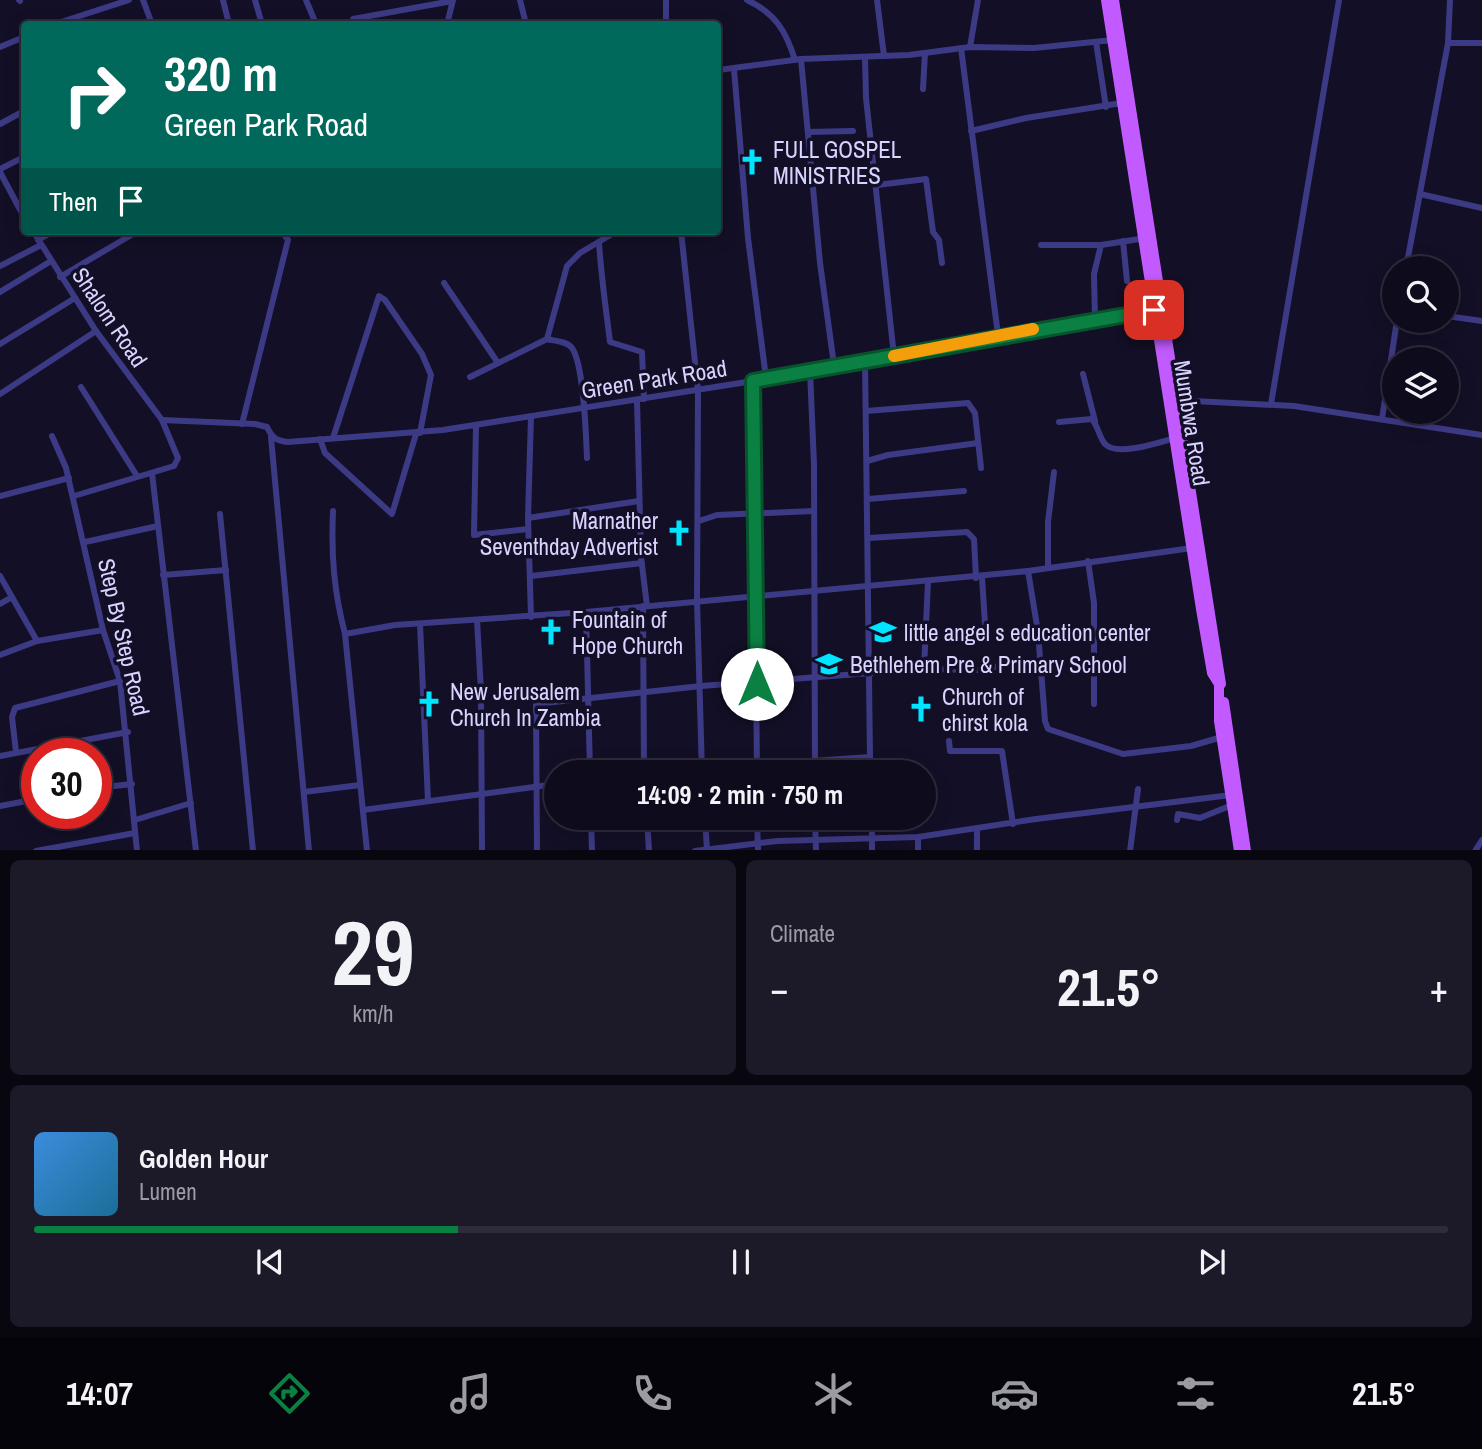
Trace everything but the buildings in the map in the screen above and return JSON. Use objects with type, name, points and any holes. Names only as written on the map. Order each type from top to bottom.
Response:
[{"type":"main road","name":"Mumbwa Road","points":[[1106,0],[1116,39],[1246,850]]},
{"type":"main road","name":"Mumbwa Road","points":[[1114,0],[1122,103],[1147,237],[1154,310],[1173,400],[1175,438],[1184,471],[1192,548],[1212,673],[1219,684],[1222,737],[1239,850]]},
{"type":"street","points":[[64,21],[129,0]]},
{"type":"street","points":[[143,0],[151,21]]},
{"type":"street","points":[[223,0],[228,21]]},
{"type":"street","points":[[255,0],[261,21]]},
{"type":"street","points":[[306,0],[315,21]]},
{"type":"street","points":[[353,19],[453,0],[448,21]]},
{"type":"street","points":[[520,0],[525,21]]},
{"type":"street","points":[[666,0],[666,21]]},
{"type":"street","points":[[747,0],[763,4],[788,36],[798,60],[834,365]]},
{"type":"street","points":[[877,0],[884,56]]},
{"type":"street","points":[[970,47],[978,0]]},
{"type":"street","points":[[1271,404],[1339,0]]},
{"type":"street","points":[[1408,256],[1430,127],[1448,43],[1450,0]]},
{"type":"street","points":[[0,47],[21,38]]},
{"type":"street","points":[[721,70],[798,60],[925,53],[970,47],[1034,48],[1116,39]]},
{"type":"street","points":[[1096,42],[1106,107]]},
{"type":"street","points":[[1448,43],[1482,43]]},
{"type":"street","points":[[961,48],[998,335]]},
{"type":"street","points":[[923,89],[925,53]]},
{"type":"street","points":[[865,57],[866,98],[894,356]]},
{"type":"street","points":[[734,69],[748,238],[766,378]]},
{"type":"street","points":[[971,131],[1026,118],[1122,103]]},
{"type":"street","points":[[0,124],[21,113]]},
{"type":"street","points":[[808,132],[853,131]]},
{"type":"street","points":[[21,159],[0,171],[21,211]]},
{"type":"street","points":[[877,185],[926,179],[933,232],[939,240],[942,263]]},
{"type":"street","points":[[1420,194],[1482,208]]},
{"type":"street","name":"Shalom Road","points":[[36,235],[96,331],[162,420],[178,462],[152,473]]},
{"type":"street","points":[[0,266],[49,235]]},
{"type":"street","points":[[60,276],[131,235]]},
{"type":"street","points":[[242,424],[288,240],[285,235]]},
{"type":"street","points":[[547,339],[567,266],[580,253],[611,235]]},
{"type":"street","points":[[681,235],[698,390],[697,601],[702,760]]},
{"type":"street","points":[[1041,245],[1101,245],[1147,237]]},
{"type":"street","points":[[1123,241],[1127,281]]},
{"type":"street","points":[[600,242],[603,308],[610,322],[610,342],[642,352],[639,501],[645,606],[644,760]]},
{"type":"street","points":[[1095,319],[1094,274],[1101,245]]},
{"type":"street","points":[[0,292],[51,261]]},
{"type":"street","points":[[444,283],[498,363]]},
{"type":"street","points":[[320,439],[325,453],[392,514],[418,434],[431,375],[422,355],[385,300],[379,296],[333,438]]},
{"type":"street","points":[[0,344],[75,298]]},
{"type":"street","name":"Green Park Road","points":[[162,420],[267,427],[271,436],[288,442],[418,434],[753,381],[998,335],[1154,310]]},
{"type":"street","points":[[1459,318],[1482,321]]},
{"type":"street","points":[[0,394],[96,331]]},
{"type":"street","points":[[470,377],[547,339],[571,346],[584,409],[587,458]]},
{"type":"street","points":[[864,360],[869,538],[866,587],[870,760]]},
{"type":"street","points":[[810,370],[814,512],[815,760],[870,757]]},
{"type":"street","points":[[1083,374],[1095,422],[1105,444],[1113,449],[1123,450],[1175,438]]},
{"type":"street","points":[[753,381],[757,760]]},
{"type":"street","points":[[81,387],[107,423],[137,477]]},
{"type":"street","points":[[1173,400],[1271,404],[1382,419]]},
{"type":"street","points":[[866,411],[968,403],[975,413],[981,468]]},
{"type":"street","points":[[531,416],[528,518],[531,617]]},
{"type":"street","points":[[1059,422],[1090,418],[1095,422]]},
{"type":"street","points":[[1413,424],[1482,435]]},
{"type":"street","points":[[475,425],[474,535],[528,529]]},
{"type":"street","name":"Step By Step Road","points":[[52,436],[69,478],[103,630],[121,681],[128,732],[137,850]]},
{"type":"street","points":[[271,436],[309,850]]},
{"type":"street","points":[[867,461],[888,455],[978,443]]},
{"type":"street","points":[[1048,568],[1049,502],[1054,472]]},
{"type":"street","points":[[74,496],[152,473],[196,850]]},
{"type":"street","points":[[0,496],[69,478]]},
{"type":"street","points":[[868,499],[964,491]]},
{"type":"street","points":[[528,518],[639,501]]},
{"type":"street","points":[[332,511],[331,562],[335,594],[345,634],[366,850]]},
{"type":"street","points":[[699,522],[717,515],[814,512]]},
{"type":"street","points":[[220,514],[253,850]]},
{"type":"street","points":[[85,541],[158,526]]},
{"type":"street","points":[[869,538],[967,533],[974,539],[985,624]]},
{"type":"street","points":[[345,634],[420,624],[531,617],[979,577],[1192,548]]},
{"type":"street","points":[[1088,561],[1094,614],[1094,704]]},
{"type":"street","points":[[531,576],[642,563]]},
{"type":"street","points":[[163,575],[226,570]]},
{"type":"street","points":[[1028,571],[1048,729],[1123,754],[1191,746],[1222,737]]},
{"type":"street","points":[[0,576],[37,641]]},
{"type":"street","points":[[924,669],[929,581]]},
{"type":"street","points":[[0,604],[12,597]]},
{"type":"street","points":[[586,612],[590,760]]},
{"type":"street","points":[[477,620],[481,691],[482,850]]},
{"type":"street","points":[[420,624],[428,802]]},
{"type":"street","points":[[0,655],[37,641],[103,630]]},
{"type":"street","points":[[537,850],[536,704],[701,686],[757,684],[924,669],[976,670],[1041,659]]},
{"type":"street","points":[[16,752],[12,717],[15,708],[121,681]]},
{"type":"street","points":[[0,756],[128,732]]},
{"type":"street","points":[[949,741],[950,751],[1002,751],[1013,824]]},
{"type":"street","points":[[112,786],[132,784]]},
{"type":"street","points":[[304,792],[360,785]]},
{"type":"street","points":[[363,810],[544,785]]},
{"type":"street","points":[[1130,850],[1139,789]]},
{"type":"street","points":[[695,850],[757,847],[815,839],[918,837],[1138,807],[1231,800]]},
{"type":"street","points":[[1177,820],[1178,814],[1200,818],[1224,811],[1231,800]]},
{"type":"street","points":[[0,806],[21,802]]},
{"type":"street","points":[[135,820],[191,803]]},
{"type":"street","points":[[591,830],[592,850]]},
{"type":"street","points":[[647,830],[649,850]]},
{"type":"street","points":[[706,830],[707,850]]},
{"type":"street","points":[[815,830],[816,850]]},
{"type":"street","points":[[872,830],[873,850]]},
{"type":"street","points":[[977,830],[977,850]]},
{"type":"street","points":[[36,850],[135,833]]},
{"type":"street","points":[[918,837],[918,850]]},
{"type":"street","points":[[1475,850],[1482,839]]},
{"type":"slow traffic","points":[[894,356],[1033,329]]},
{"type":"place","name":"FULL GOSPEL MINISTRIES","points":[[752,162]]},
{"type":"place","name":"Marnather Seventhday Advertist","points":[[679,533]]},
{"type":"place","name":"Fountain of Hope Church","points":[[551,632]]},
{"type":"place","name":"little angel s education center","points":[[883,632]]},
{"type":"place","name":"Bethlehem Pre & Primary School","points":[[829,664]]},
{"type":"place","name":"New Jerusalem Church In Zambia","points":[[429,704]]},
{"type":"place","name":"Church of chirst kola","points":[[921,709]]},
{"type":"route","points":[[757,684],[753,381],[998,335],[1154,310]]}]
